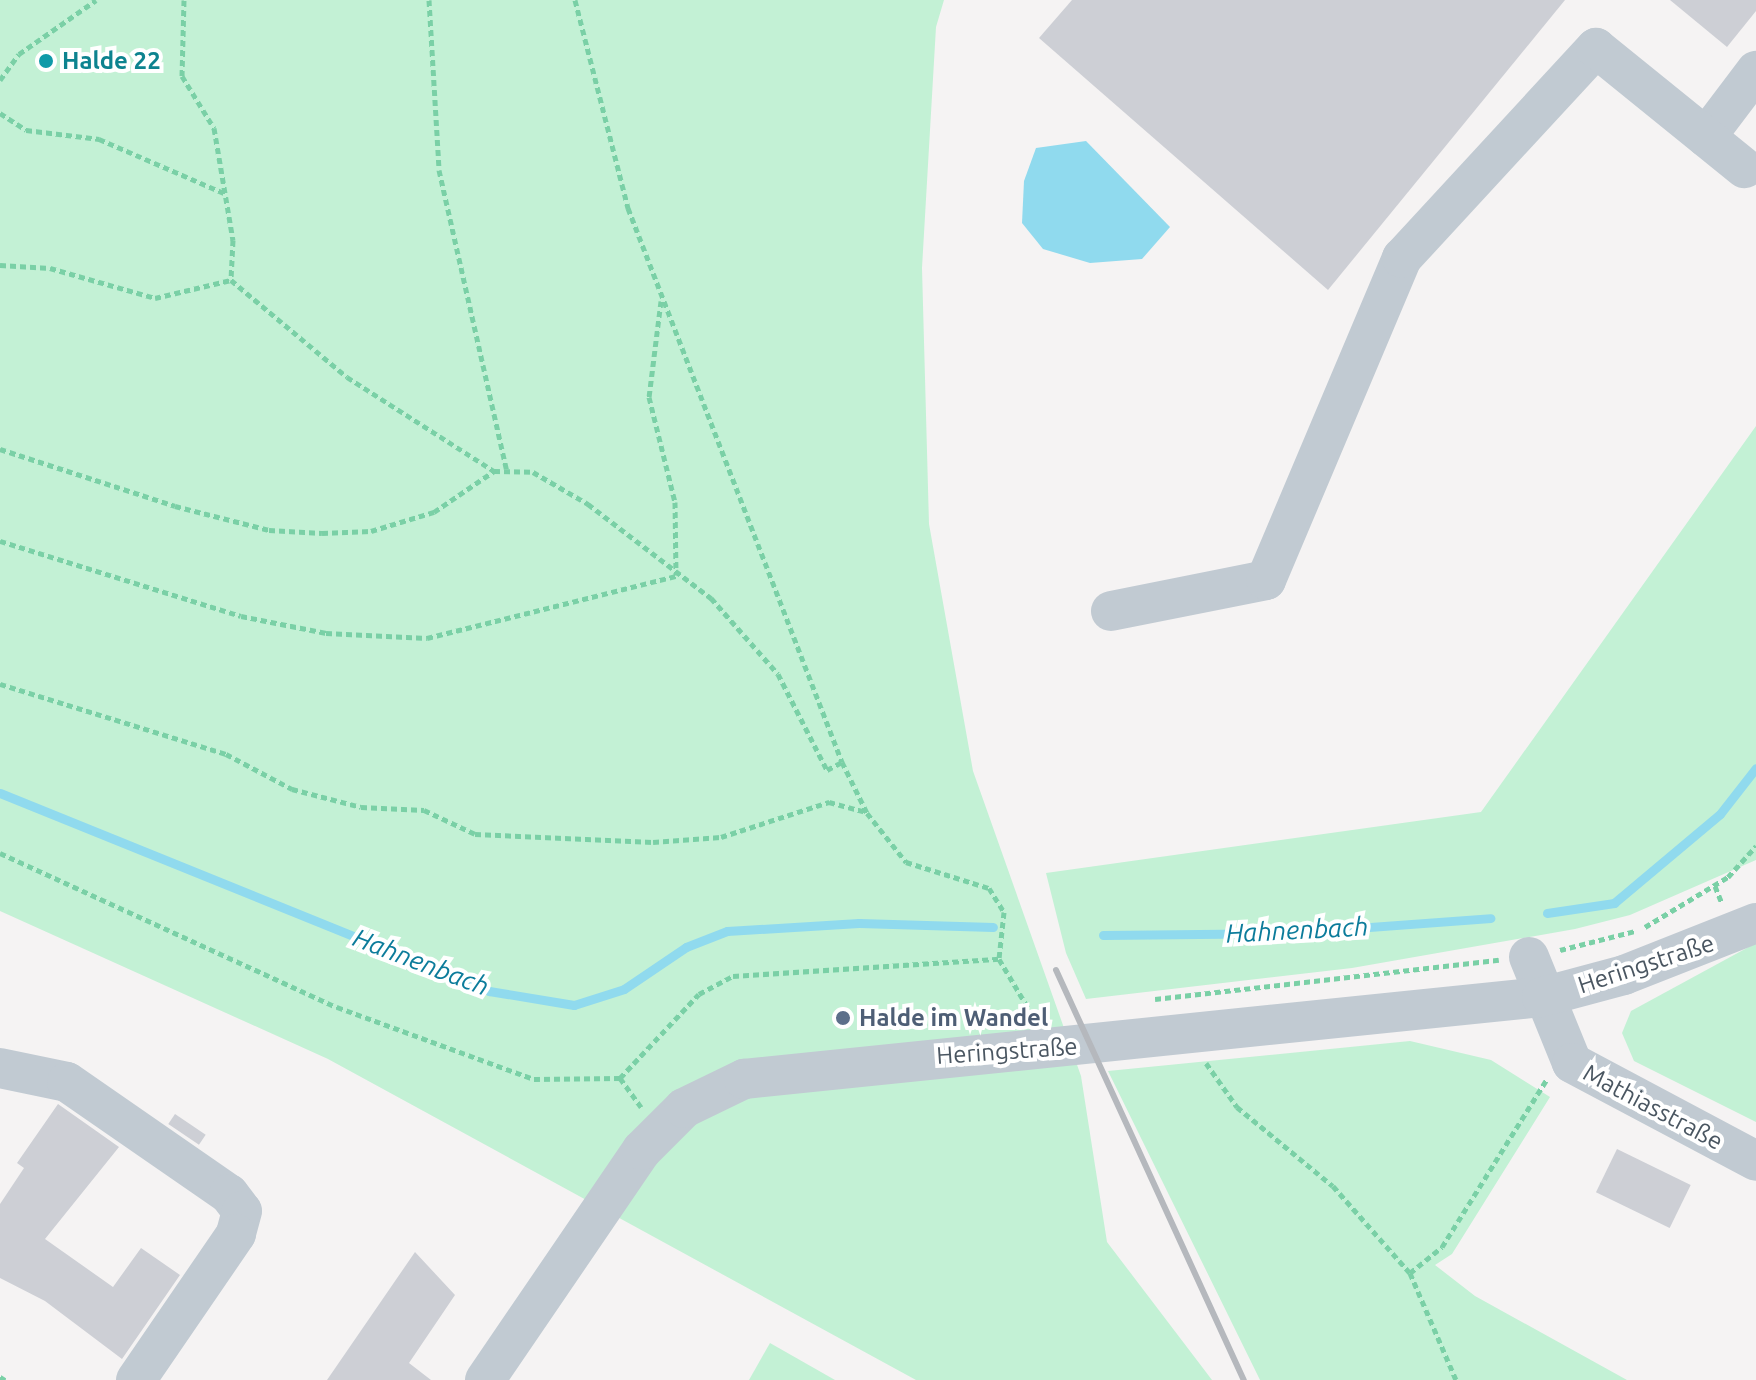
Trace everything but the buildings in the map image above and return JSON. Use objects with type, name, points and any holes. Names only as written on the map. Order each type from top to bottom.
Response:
[{"type":"street","points":[[1111,611],[1266,580],[1402,258],[1596,48],[1744,168]]},
{"type":"street","points":[[1706,137],[1756,71]]},
{"type":"street","name":"Heringstraße","points":[[485,1380],[642,1150],[684,1108],[714,1091],[778,1071],[1200,1035],[1542,997],[1624,975],[1756,923]]},
{"type":"street","name":"Mathiasstraße","points":[[1528,956],[1566,1052],[1608,1088],[1756,1161]]},
{"type":"street","points":[[0,1068],[67,1082],[229,1194],[242,1211],[236,1234],[136,1380]]},
{"type":"path","points":[[0,80],[19,54],[96,0]]},
{"type":"path","points":[[184,0],[182,76],[214,128],[224,193],[231,280],[347,377],[494,471],[533,472],[588,504],[676,576],[711,598],[778,674],[827,770],[842,762]]},
{"type":"path","points":[[429,0],[439,170],[507,471]]},
{"type":"path","points":[[575,0],[628,208],[661,299],[697,375],[842,762],[867,813],[906,862],[989,888],[1004,912],[999,959],[1035,1020],[1049,1018]]},
{"type":"path","points":[[0,113],[26,130],[99,139],[224,193]]},
{"type":"path","points":[[0,265],[50,268],[155,298],[231,280]]},
{"type":"path","points":[[661,299],[649,397],[675,502],[676,576]]},
{"type":"path","points":[[0,449],[175,506],[269,530],[322,533],[371,531],[434,512],[494,471]]},
{"type":"path","points":[[0,541],[241,616],[326,633],[427,638],[676,576]]},
{"type":"path","points":[[0,684],[226,754],[292,789],[361,807],[424,810],[475,834],[653,842],[721,837],[829,802],[867,813]]},
{"type":"path","points":[[1139,1001],[1528,956],[1641,929],[1676,911],[1728,877],[1756,846]]},
{"type":"path","points":[[0,853],[209,952],[491,1066],[577,1083],[620,1078],[699,994],[733,976],[999,959]]},
{"type":"path","points":[[1200,1035],[1210,1071],[1237,1107],[1333,1186],[1410,1273],[1456,1380]]},
{"type":"path","points":[[1410,1273],[1442,1247],[1566,1052]]},
{"type":"path","points":[[620,1078],[638,1104]]},
{"type":"path","points":[[0,1377],[5,1380]]},
{"type":"green space","points":[[0,0],[944,0],[936,27],[922,268],[929,524],[973,771],[1081,1076],[1107,1242],[1212,1380],[916,1380],[328,1059],[0,911]]},
{"type":"green space","points":[[1756,426],[1756,860],[1630,915],[1575,929],[1352,968],[1086,999],[1066,953],[1046,873],[1481,812]]},
{"type":"green space","points":[[1756,943],[1756,1122],[1634,1061],[1622,1033],[1631,1011]]},
{"type":"green space","points":[[1410,1041],[1491,1060],[1550,1097],[1452,1254],[1435,1265],[1475,1296],[1627,1380],[1260,1380],[1108,1071]]},
{"type":"green space","points":[[770,1343],[835,1380],[749,1380]]},
{"type":"water","points":[[1086,141],[1170,227],[1142,259],[1090,263],[1043,249],[1022,223],[1024,181],[1036,148]]},
{"type":"waterway","name":"Hahnenbach","points":[[1547,913],[1614,903],[1720,814],[1756,768]]},
{"type":"waterway","name":"Hahnenbach","points":[[0,793],[489,991],[574,1005],[624,989],[686,947],[727,931],[859,923],[993,927]]},
{"type":"waterway","name":"Hahnenbach","points":[[1103,935],[1288,933],[1490,918]]},
{"type":"railway","points":[[1056,970],[1244,1380]]},
{"type":"place","name":"Halde 22","points":[[46,61]]},
{"type":"place","name":"Halde im Wandel","points":[[843,1018]]}]
